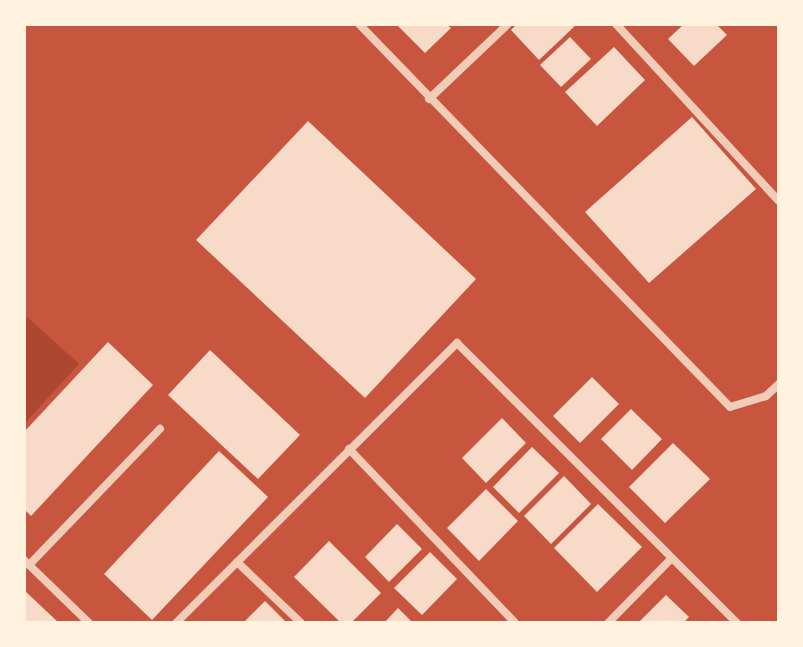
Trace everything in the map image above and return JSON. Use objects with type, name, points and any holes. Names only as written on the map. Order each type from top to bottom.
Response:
[{"type":"street","points":[[359,24],[730,407],[766,396],[779,384]]},
{"type":"street","points":[[429,99],[508,24]]},
{"type":"street","points":[[616,24],[779,201]]},
{"type":"street","points":[[176,623],[457,343],[670,560],[737,623]]},
{"type":"street","points":[[89,623],[27,563],[160,429]]},
{"type":"street","points":[[349,449],[515,623]]},
{"type":"street","points":[[608,623],[670,560]]},
{"type":"street","points":[[237,562],[301,623]]},
{"type":"shaded area","points":[[24,314],[79,364],[24,424]]},
{"type":"building","points":[[396,24],[446,24],[451,28],[425,53]]},
{"type":"building","points":[[517,24],[577,24],[539,60],[511,30]]},
{"type":"building","points":[[684,24],[716,24],[727,35],[694,66],[668,39]]},
{"type":"building","points":[[570,37],[591,59],[561,87],[540,65]]},
{"type":"building","points":[[614,47],[645,80],[597,126],[565,92]]},
{"type":"building","points":[[692,117],[756,189],[649,283],[585,212]]},
{"type":"building","points":[[308,121],[476,279],[365,398],[196,240]]},
{"type":"building","points":[[108,342],[153,385],[31,516],[24,509],[24,432]]},
{"type":"building","points":[[210,350],[300,435],[258,479],[168,395]]},
{"type":"building","points":[[592,377],[619,404],[580,443],[553,416]]},
{"type":"building","points":[[631,409],[662,439],[632,470],[601,439]]},
{"type":"building","points":[[502,418],[526,443],[486,483],[462,458]]},
{"type":"building","points":[[673,443],[710,479],[665,523],[629,487]]},
{"type":"building","points":[[532,447],[559,473],[519,513],[493,487]]},
{"type":"building","points":[[219,451],[268,497],[152,620],[104,574]]},
{"type":"building","points":[[564,476],[591,504],[551,544],[524,516]]},
{"type":"building","points":[[486,489],[518,521],[479,561],[447,528]]},
{"type":"building","points":[[598,504],[642,547],[597,592],[554,548]]},
{"type":"building","points":[[397,524],[422,549],[389,582],[365,557]]},
{"type":"building","points":[[329,541],[381,593],[351,623],[341,623],[294,577]]},
{"type":"building","points":[[430,552],[457,579],[422,615],[394,588]]},
{"type":"building","points":[[24,590],[59,623],[24,623]]},
{"type":"building","points":[[666,595],[689,617],[683,623],[638,623]]},
{"type":"building","points":[[265,601],[287,623],[243,623]]},
{"type":"building","points":[[398,608],[413,623],[384,623]]}]
